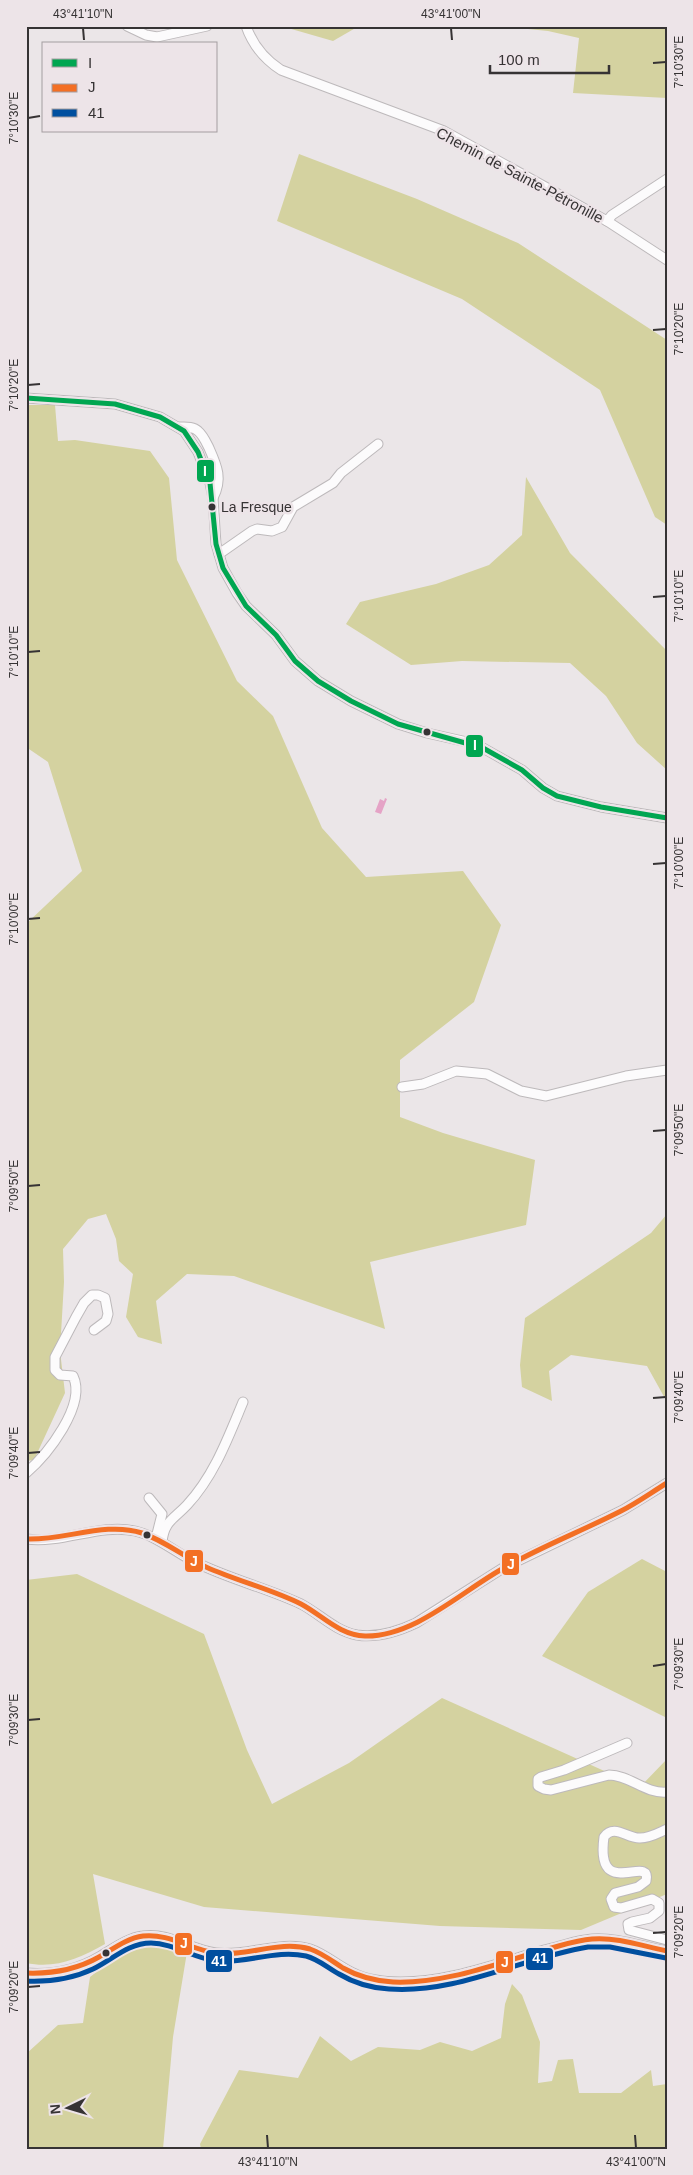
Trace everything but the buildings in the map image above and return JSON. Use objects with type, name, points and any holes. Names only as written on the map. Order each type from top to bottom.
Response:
[{"type":"street","points":[[127,26],[146,35],[157,37],[207,26]]},
{"type":"street","name":"Chemin de Sainte-Pétronille","points":[[246,26],[255,47],[268,62],[281,70],[444,132],[607,221],[667,260]]},
{"type":"street","points":[[607,221],[612,215],[667,179]]},
{"type":"street","points":[[26,398],[115,404],[160,418],[184,431],[198,452],[213,498],[216,544],[223,568],[236,593],[246,606],[276,635],[306,672],[331,689],[398,724],[427,733],[476,744],[522,770],[543,788],[557,796],[601,807],[667,818]]},
{"type":"street","points":[[219,554],[252,530],[272,531],[282,527],[293,507],[333,483],[340,473],[378,444]]},
{"type":"street","points":[[402,1086],[423,1084],[456,1071],[487,1074],[521,1091],[546,1096],[626,1076],[667,1070]]},
{"type":"street","points":[[26,1473],[35,1466],[62,1432],[69,1417],[76,1383],[73,1376],[60,1375],[56,1370],[55,1357],[84,1303],[92,1295],[98,1295],[105,1298],[108,1314],[106,1321],[94,1330]]},
{"type":"street","points":[[158,1540],[168,1523],[187,1505],[205,1481],[222,1451],[243,1402]]},
{"type":"street","points":[[26,1539],[52,1540],[121,1530],[135,1531],[158,1540],[197,1563],[302,1605],[338,1628],[357,1635],[376,1634],[406,1627],[416,1622],[504,1568],[623,1510],[667,1482]]},
{"type":"street","points":[[150,1498],[162,1514],[158,1540]]},
{"type":"street","points":[[627,1743],[541,1777],[538,1779],[538,1786],[551,1790],[609,1775],[617,1775],[650,1791],[667,1792]]},
{"type":"street","points":[[667,1829],[647,1838],[633,1838],[617,1830],[612,1831],[604,1837],[603,1853],[606,1866],[610,1871],[620,1873],[640,1870],[645,1872],[647,1877],[646,1881],[638,1886],[615,1893],[611,1899],[614,1907],[621,1908],[652,1899],[659,1903],[659,1912],[656,1915],[628,1924],[630,1930],[667,1940]]},
{"type":"street","points":[[26,1973],[60,1971],[84,1965],[131,1939],[152,1936],[164,1937],[193,1948],[218,1954],[237,1954],[300,1947],[321,1954],[353,1973],[383,1981],[401,1982],[471,1972],[537,1952],[594,1939],[667,1951]]},
{"type":"shaded area","points":[[281,26],[359,26],[333,41]]},
{"type":"shaded area","points":[[497,26],[667,26],[667,98],[573,93],[579,38],[548,31]]},
{"type":"shaded area","points":[[299,154],[417,199],[518,243],[667,340],[667,525],[655,517],[600,390],[462,299],[277,221]]},
{"type":"shaded area","points":[[26,405],[55,405],[58,441],[75,440],[150,451],[169,478],[177,560],[237,681],[273,716],[322,828],[366,877],[463,871],[501,925],[474,1002],[400,1060],[400,1117],[443,1133],[535,1160],[526,1225],[370,1262],[385,1329],[234,1276],[187,1274],[156,1301],[162,1344],[138,1337],[126,1317],[133,1274],[119,1261],[116,1239],[106,1214],[88,1219],[63,1249],[64,1282],[60,1351],[65,1393],[34,1460],[26,1461],[26,924],[82,871],[48,762],[26,747]]},
{"type":"shaded area","points":[[526,477],[570,553],[667,651],[667,770],[637,743],[606,696],[570,663],[462,661],[411,665],[346,624],[360,602],[436,584],[489,565],[522,535]]},
{"type":"shaded area","points":[[385,798],[387,799],[381,814],[375,812],[380,799],[384,801]]},
{"type":"shaded area","points":[[667,1214],[667,1402],[647,1366],[571,1355],[549,1371],[552,1401],[522,1387],[520,1365],[525,1318],[651,1233]]},
{"type":"shaded area","points":[[642,1559],[667,1572],[667,1718],[542,1656],[588,1592]]},
{"type":"shaded area","points":[[77,1574],[204,1634],[247,1750],[272,1804],[349,1763],[442,1698],[640,1787],[667,1759],[667,1894],[581,1930],[440,1926],[204,1907],[93,1874],[105,1944],[86,1954],[57,1964],[37,1965],[26,1963],[26,1580]]},
{"type":"shaded area","points":[[146,1944],[170,1945],[187,1952],[173,2037],[163,2149],[26,2149],[26,2054],[58,2025],[83,2023],[90,1977],[129,1947]]},
{"type":"shaded area","points":[[512,1984],[522,1995],[540,2042],[538,2083],[552,2081],[558,2060],[573,2059],[579,2093],[621,2093],[651,2070],[653,2086],[667,2084],[667,2149],[201,2149],[200,2144],[239,2070],[298,2078],[320,2036],[351,2061],[378,2047],[420,2050],[440,2042],[472,2051],[501,2038],[505,2004]]},
{"type":"waterway","points":[[87,1975],[124,1950],[145,1942],[156,1942],[172,1944],[209,1961],[252,1960],[285,1954],[303,1955],[316,1958],[353,1981],[384,1990],[396,1990],[456,1982],[505,1970],[574,1948],[606,1946]]},
{"type":"waterway","points":[[615,1947],[639,1952]]},
{"type":"waterway","points":[[652,1955],[667,1957]]},
{"type":"transit line","name":"I","points":[[26,398],[115,404],[160,417],[184,431],[198,452],[210,483],[216,544],[223,568],[246,606],[276,635],[295,661],[318,681],[351,701],[398,724],[483,748],[522,770],[543,788],[557,796],[601,807],[667,818]]},
{"type":"transit line","name":"J","points":[[26,1539],[40,1539],[114,1529],[142,1533],[159,1540],[206,1567],[278,1594],[309,1608],[331,1624],[347,1632],[365,1636],[383,1634],[419,1621],[502,1569],[531,1553],[621,1511],[667,1483]]},
{"type":"transit line","name":"J","points":[[26,1973],[45,1973],[73,1968],[99,1957],[126,1941],[143,1936],[162,1937],[198,1949],[228,1954],[287,1946],[310,1949],[361,1976],[373,1980],[393,1982],[432,1980],[470,1972],[568,1943],[586,1940],[621,1941],[667,1951]]},
{"type":"transit line","name":"41","points":[[26,1981],[52,1980],[77,1975],[93,1969],[128,1949],[151,1943],[167,1945],[216,1961],[284,1954],[306,1956],[357,1982],[376,1988],[389,1989],[415,1989],[465,1981],[563,1952],[588,1947],[610,1947],[666,1958]]},
{"type":"place","name":"La Fresque","points":[[212,507]]}]
